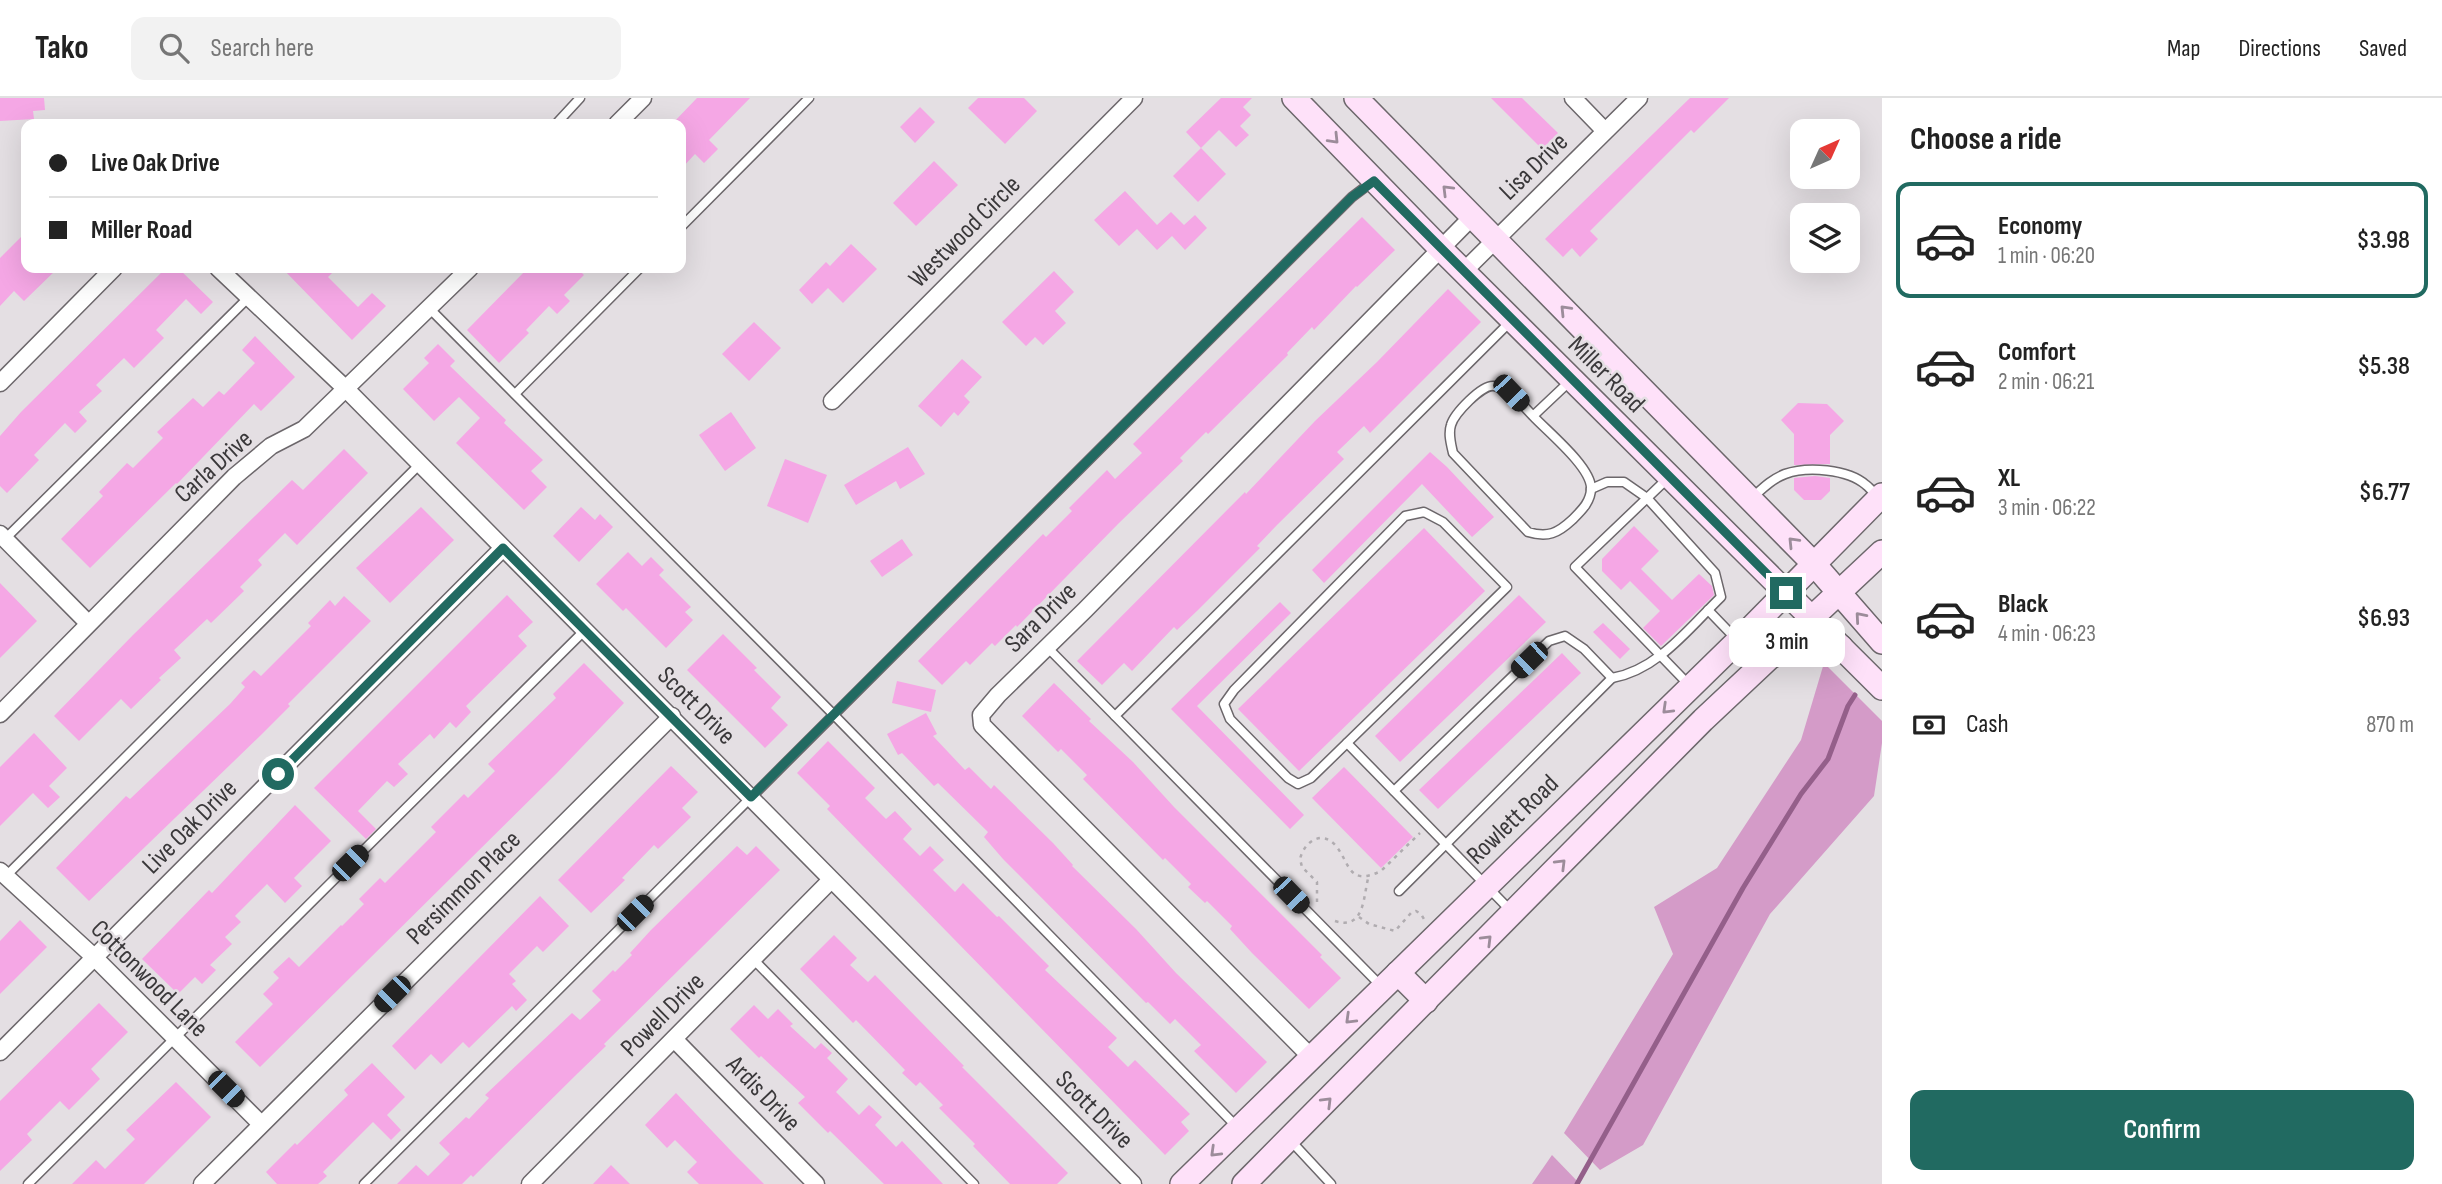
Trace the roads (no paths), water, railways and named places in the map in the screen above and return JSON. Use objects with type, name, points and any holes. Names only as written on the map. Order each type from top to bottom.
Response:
[{"type":"main road","name":"Miller Road","points":[[1294,98],[1441,249],[1882,688]]},
{"type":"main road","name":"Miller Road","points":[[1356,98],[1814,564],[1882,642]]},
{"type":"main road","name":"Rowlett Road","points":[[1182,1184],[1691,687],[1881,497]]},
{"type":"main road","points":[[1244,1184],[1703,720],[1882,551]]},
{"type":"main road","points":[[1771,656],[1802,646],[1842,647]]},
{"type":"main road","points":[[1390,980],[1426,1001]]},
{"type":"street","points":[[622,119],[643,98]]},
{"type":"street","name":"Westwood Circle","points":[[832,401],[1133,98]]},
{"type":"street","points":[[1573,98],[1605,131]]},
{"type":"street","name":"Lisa Drive","points":[[1464,271],[1639,98]]},
{"type":"street","name":"Sara Drive","points":[[1311,1057],[982,725],[981,715],[1473,216]]},
{"type":"street","points":[[0,383],[109,273]]},
{"type":"street","name":"Scott Drive","points":[[223,273],[346,389],[1133,1184]]},
{"type":"street","name":"Carla Drive","points":[[5,705],[234,477],[271,446],[304,429],[465,273]]},
{"type":"street","points":[[2,537],[88,622]]},
{"type":"street","name":"Live Oak Drive","points":[[0,1052],[503,548]]},
{"type":"street","name":"Persimmon Place","points":[[202,1184],[672,716]]},
{"type":"street","name":"Cottonwood Lane","points":[[2,876],[93,957],[261,1124]]},
{"type":"street","name":"Powell Drive","points":[[530,1184],[831,880]]},
{"type":"street","name":"Ardis Drive","points":[[674,1039],[816,1184]]},
{"type":"lane","points":[[561,119],[580,98]]},
{"type":"lane","points":[[686,222],[808,98]]},
{"type":"lane","points":[[364,1184],[1352,197],[1374,181]]},
{"type":"lane","points":[[515,394],[635,273]]},
{"type":"lane","points":[[2,537],[249,297]]},
{"type":"lane","points":[[429,308],[834,715],[1239,1129]]},
{"type":"lane","points":[[1115,716],[1512,320]]},
{"type":"lane","points":[[1533,416],[1572,380]]},
{"type":"lane","points":[[1493,385],[1511,393],[1533,416],[1588,473],[1591,489],[1586,506],[1559,532],[1542,536],[1528,532],[1453,453],[1450,438],[1451,424],[1457,413],[1484,388],[1493,385]]},
{"type":"lane","points":[[2,876],[420,464]]},
{"type":"lane","points":[[1751,499],[1787,473],[1816,470],[1855,478],[1881,497]]},
{"type":"lane","points":[[1669,477],[1575,567],[1691,687]]},
{"type":"lane","points":[[1399,891],[1612,678],[1631,675],[1661,656],[1721,597],[1715,573],[1647,498],[1623,482],[1607,482],[1591,489]]},
{"type":"lane","points":[[1424,512],[1443,522],[1507,587],[1347,743],[1311,778],[1298,784],[1288,778],[1230,719],[1224,704],[1234,690],[1405,516],[1424,512]]},
{"type":"lane","points":[[1708,610],[1738,640]]},
{"type":"lane","points":[[28,1184],[585,629]]},
{"type":"lane","points":[[1394,791],[1549,641],[1565,636],[1584,649],[1612,678]]},
{"type":"lane","points":[[1047,647],[1115,716],[1390,980]]},
{"type":"lane","points":[[1347,743],[1513,913]]},
{"type":"lane","points":[[753,959],[974,1184]]},
{"type":"lane","points":[[1289,1139],[1331,1184]]},
{"type":"waterway","points":[[1577,1184],[1743,888],[1801,794],[1828,759],[1848,706],[1855,695]]}]
